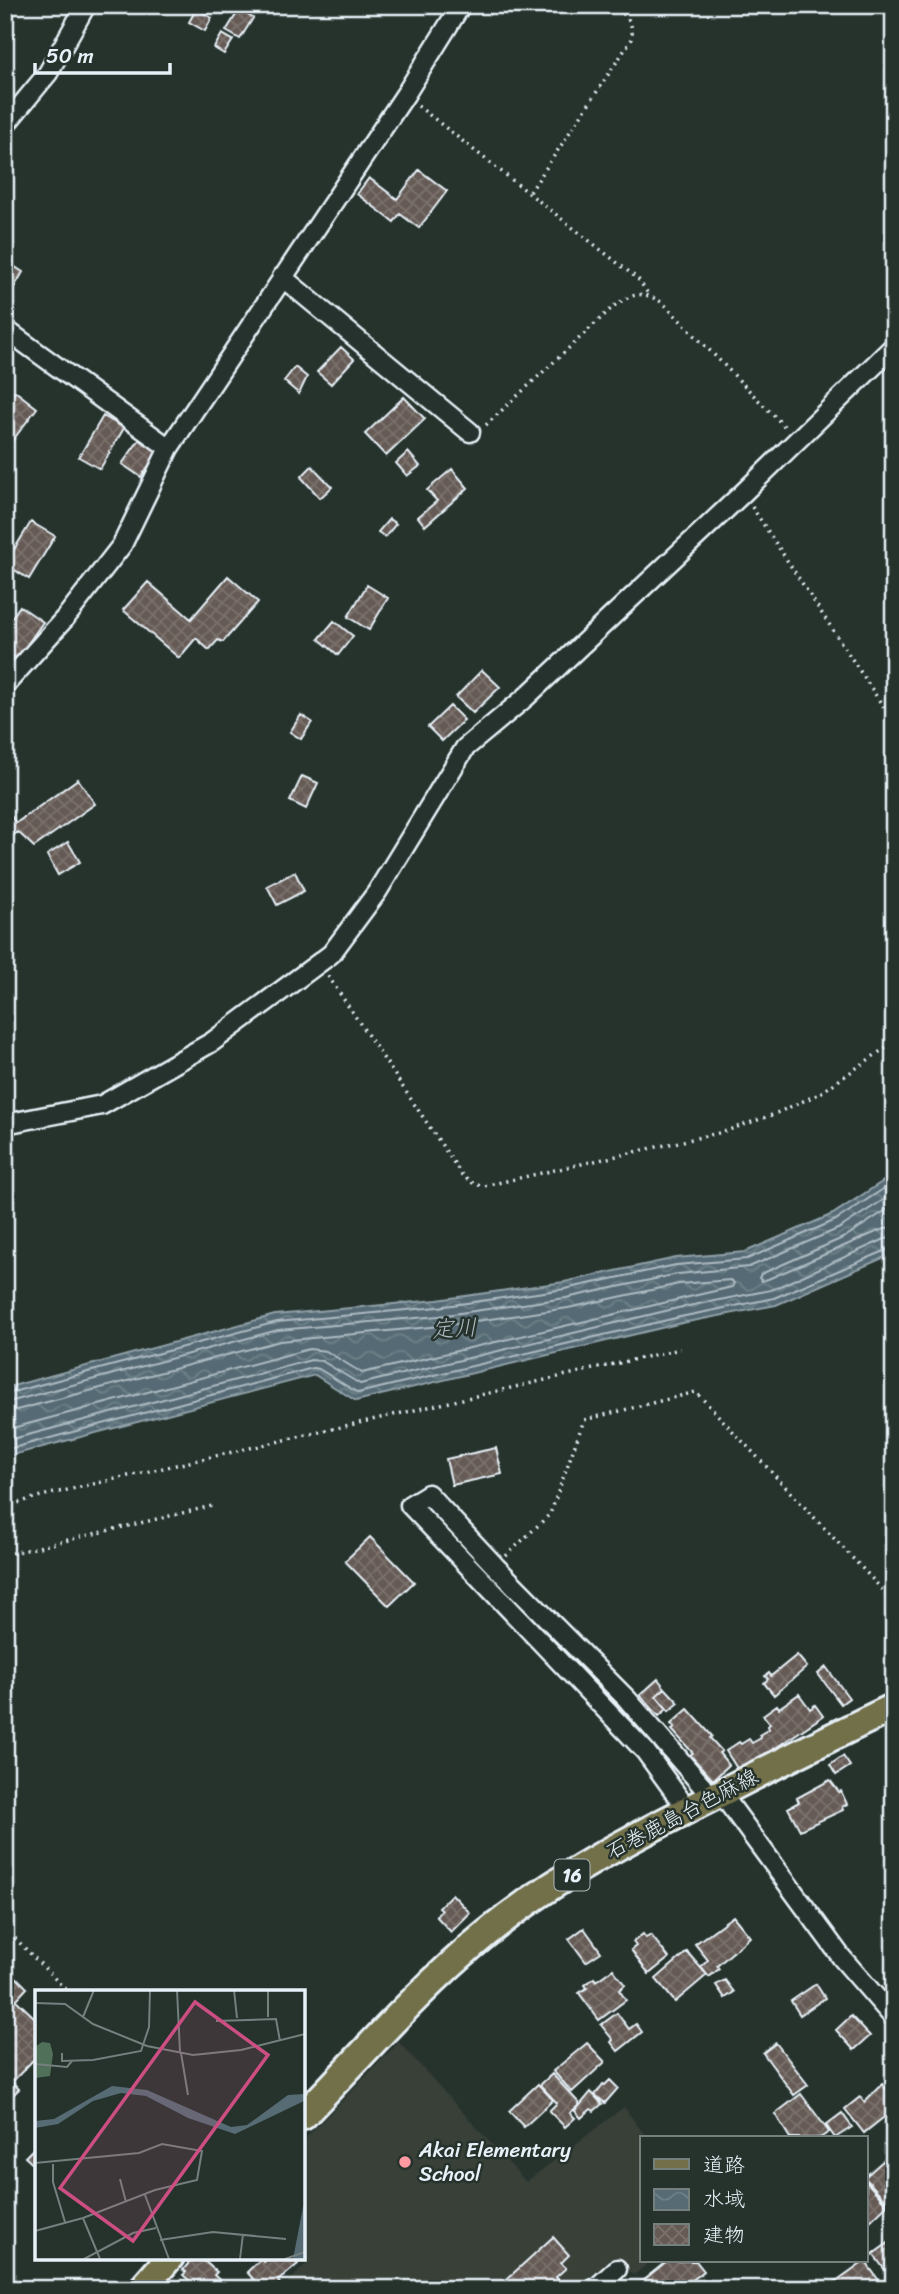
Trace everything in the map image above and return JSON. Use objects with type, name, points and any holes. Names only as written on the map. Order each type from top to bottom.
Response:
[{"type":"main road","name":"石巻鹿島台色麻線","points":[[304,2115],[445,1970],[488,1932],[607,1852],[687,1809],[894,1707]]},
{"type":"main road","points":[[142,2289],[168,2259]]},
{"type":"street","points":[[5,125],[48,73],[86,5]]},
{"type":"street","points":[[5,685],[66,617],[122,545],[169,447],[405,95],[461,5]]},
{"type":"street","points":[[282,277],[470,432]]},
{"type":"street","points":[[5,329],[169,447]]},
{"type":"street","points":[[5,1124],[103,1105],[212,1042],[331,954],[377,891],[465,748],[526,697],[743,493],[894,346]]},
{"type":"street","points":[[687,1809],[645,1751],[410,1505],[428,1494],[495,1566],[628,1699],[717,1795],[842,1958],[894,2018]]},
{"type":"street","points":[[595,2289],[617,2269]]},
{"type":"path","points":[[530,192],[632,38],[633,26],[627,17],[612,5]]},
{"type":"path","points":[[405,95],[638,279],[649,295],[663,303],[797,440]]},
{"type":"path","points":[[470,432],[488,424],[614,306],[631,295],[649,295]]},
{"type":"path","points":[[743,493],[894,723]]},
{"type":"path","points":[[320,963],[461,1175],[474,1184],[484,1186],[723,1132],[772,1115],[819,1094],[894,1042]]},
{"type":"path","points":[[5,1507],[50,1494],[680,1349]]},
{"type":"path","points":[[495,1566],[550,1514],[583,1420],[696,1392],[894,1602]]},
{"type":"path","points":[[5,1555],[212,1506]]},
{"type":"path","points":[[5,1928],[66,1990]]},
{"type":"shaded area","name":"Akai Elementary School","points":[[399,2042],[526,2182],[624,2107],[646,2136],[640,2136],[640,2262],[650,2262],[634,2275],[617,2261],[586,2289],[282,2289],[306,2264],[301,2259],[304,2259],[304,2140]]},
{"type":"water","name":"定川","points":[[894,1174],[894,1253],[776,1305],[682,1323],[356,1401],[315,1375],[5,1457],[5,1388],[275,1315],[437,1300],[564,1282],[676,1258],[745,1252],[833,1214]]},
{"type":"building","points":[[232,5],[249,5],[244,13],[253,18],[240,39],[226,31],[239,10]]},
{"type":"building","points":[[196,9],[212,18],[205,31],[189,22]]},
{"type":"building","points":[[222,34],[233,40],[224,54],[214,48]]},
{"type":"building","points":[[419,170],[447,191],[419,228],[400,214],[394,222],[357,194],[369,178],[397,199]]},
{"type":"building","points":[[9,263],[23,272],[6,301],[5,268]]},
{"type":"building","points":[[341,347],[354,359],[331,384],[317,372]]},
{"type":"building","points":[[295,367],[307,377],[299,394],[284,381]]},
{"type":"building","points":[[15,391],[37,408],[10,444],[5,441],[5,405]]},
{"type":"building","points":[[404,397],[425,419],[386,456],[365,434]]},
{"type":"building","points":[[103,416],[124,428],[100,469],[79,457]]},
{"type":"building","points":[[140,439],[158,452],[141,477],[122,464]]},
{"type":"building","points":[[408,452],[420,466],[407,476],[396,463]]},
{"type":"building","points":[[312,466],[332,487],[320,498],[301,477]]},
{"type":"building","points":[[452,469],[468,488],[425,526],[418,517],[437,501],[427,490]]},
{"type":"building","points":[[389,519],[396,524],[385,537],[378,532]]},
{"type":"building","points":[[31,522],[55,536],[29,579],[5,564]]},
{"type":"building","points":[[228,576],[258,602],[223,642],[218,640],[209,650],[196,638],[179,658],[123,610],[148,582],[191,619]]},
{"type":"building","points":[[367,585],[388,598],[369,630],[348,617]]},
{"type":"building","points":[[20,606],[43,622],[17,659],[5,651],[5,627]]},
{"type":"building","points":[[334,621],[353,636],[338,655],[319,639]]},
{"type":"building","points":[[482,670],[500,687],[473,713],[456,697]]},
{"type":"building","points":[[450,706],[464,720],[442,741],[428,727]]},
{"type":"building","points":[[301,715],[312,722],[301,739],[290,732]]},
{"type":"building","points":[[302,776],[318,783],[306,809],[290,801]]},
{"type":"building","points":[[78,779],[95,804],[34,847],[18,832],[5,841],[5,807],[16,823]]},
{"type":"building","points":[[68,842],[80,862],[58,875],[47,855]]},
{"type":"building","points":[[295,872],[304,891],[277,905],[267,886]]},
{"type":"building","points":[[496,1448],[502,1474],[452,1485],[446,1459]]},
{"type":"building","points":[[370,1537],[414,1582],[389,1606],[345,1561]]},
{"type":"building","points":[[797,1655],[807,1667],[774,1695],[764,1683],[768,1679],[765,1676],[769,1673],[771,1676]]},
{"type":"building","points":[[826,1667],[849,1698],[841,1704],[818,1674]]},
{"type":"building","points":[[658,1679],[665,1688],[656,1696],[667,1709],[659,1716],[640,1695]]},
{"type":"building","points":[[665,1688],[679,1703],[669,1711],[656,1696]]},
{"type":"building","points":[[799,1694],[810,1709],[815,1705],[823,1716],[738,1770],[726,1751],[739,1742],[741,1744],[749,1739],[752,1743],[761,1738],[759,1735],[769,1729],[770,1724],[763,1715]]},
{"type":"building","points":[[688,1709],[712,1736],[710,1738],[722,1751],[719,1753],[729,1765],[713,1780],[672,1730],[675,1728],[671,1724]]},
{"type":"building","points":[[843,1756],[850,1766],[836,1775],[830,1765]]},
{"type":"building","points":[[830,1780],[839,1792],[841,1791],[847,1804],[842,1807],[843,1810],[800,1830],[788,1808],[799,1802],[797,1798]]},
{"type":"building","points":[[452,1894],[470,1913],[451,1932],[436,1916],[442,1910],[439,1907]]},
{"type":"building","points":[[733,1916],[750,1937],[717,1966],[719,1969],[709,1977],[701,1967],[708,1960],[695,1944]]},
{"type":"building","points":[[584,1928],[601,1952],[586,1962],[569,1939]]},
{"type":"building","points":[[643,1934],[646,1938],[651,1935],[669,1958],[649,1974],[631,1950],[636,1946],[633,1942]]},
{"type":"building","points":[[687,1952],[707,1975],[675,2002],[656,1979]]},
{"type":"building","points":[[613,1969],[625,1985],[619,1990],[626,2000],[599,2020],[579,1993],[587,1988],[585,1985],[594,1978],[596,1981]]},
{"type":"building","points":[[14,1975],[27,1988],[16,2000],[35,2018],[35,2058],[12,2082],[19,2089],[5,2103],[5,1984]]},
{"type":"building","points":[[725,1980],[734,1992],[725,1998],[716,1985]]},
{"type":"building","points":[[816,1984],[825,1998],[800,2015],[791,2001]]},
{"type":"building","points":[[617,2013],[629,2029],[636,2024],[642,2032],[618,2051],[601,2025]]},
{"type":"building","points":[[851,2016],[870,2036],[854,2050],[836,2030]]},
{"type":"building","points":[[587,2043],[605,2062],[572,2092],[553,2071]]},
{"type":"building","points":[[776,2043],[808,2085],[794,2095],[763,2053]]},
{"type":"building","points":[[552,2074],[580,2104],[570,2113],[575,2118],[565,2127],[549,2111],[557,2103],[540,2085]]},
{"type":"building","points":[[610,2080],[618,2088],[605,2103],[595,2095],[603,2084]]},
{"type":"building","points":[[538,2084],[553,2100],[524,2127],[509,2111]]},
{"type":"building","points":[[882,2084],[894,2098],[894,2109],[864,2133],[845,2109],[860,2097],[864,2102]]},
{"type":"building","points":[[591,2092],[602,2104],[581,2118],[575,2111]]},
{"type":"building","points":[[801,2094],[829,2132],[823,2136],[789,2136],[775,2114]]},
{"type":"building","points":[[842,2113],[852,2127],[834,2136],[826,2125]]},
{"type":"building","points":[[35,2147],[35,2166],[25,2157]]},
{"type":"building","points":[[894,2151],[894,2200],[889,2204],[867,2180],[867,2175]]},
{"type":"building","points":[[867,2182],[887,2205],[867,2224]]},
{"type":"building","points":[[553,2237],[569,2255],[561,2263],[566,2268],[556,2277],[561,2283],[555,2289],[496,2289]]},
{"type":"building","points":[[894,2239],[894,2282],[873,2254]]},
{"type":"building","points":[[192,2259],[203,2260],[217,2272],[214,2275],[229,2289],[199,2289],[183,2275],[186,2272],[183,2270]]},
{"type":"building","points":[[261,2259],[264,2262],[267,2259],[294,2259],[298,2264],[278,2281],[281,2285],[277,2289],[262,2289],[247,2272]]},
{"type":"building","points":[[666,2262],[697,2262],[704,2271],[681,2289],[647,2289],[641,2282]]},
{"type":"building","points":[[866,2262],[885,2289],[825,2289]]},
{"type":"place","name":"Akai Elementary School","points":[[405,2162]]}]
